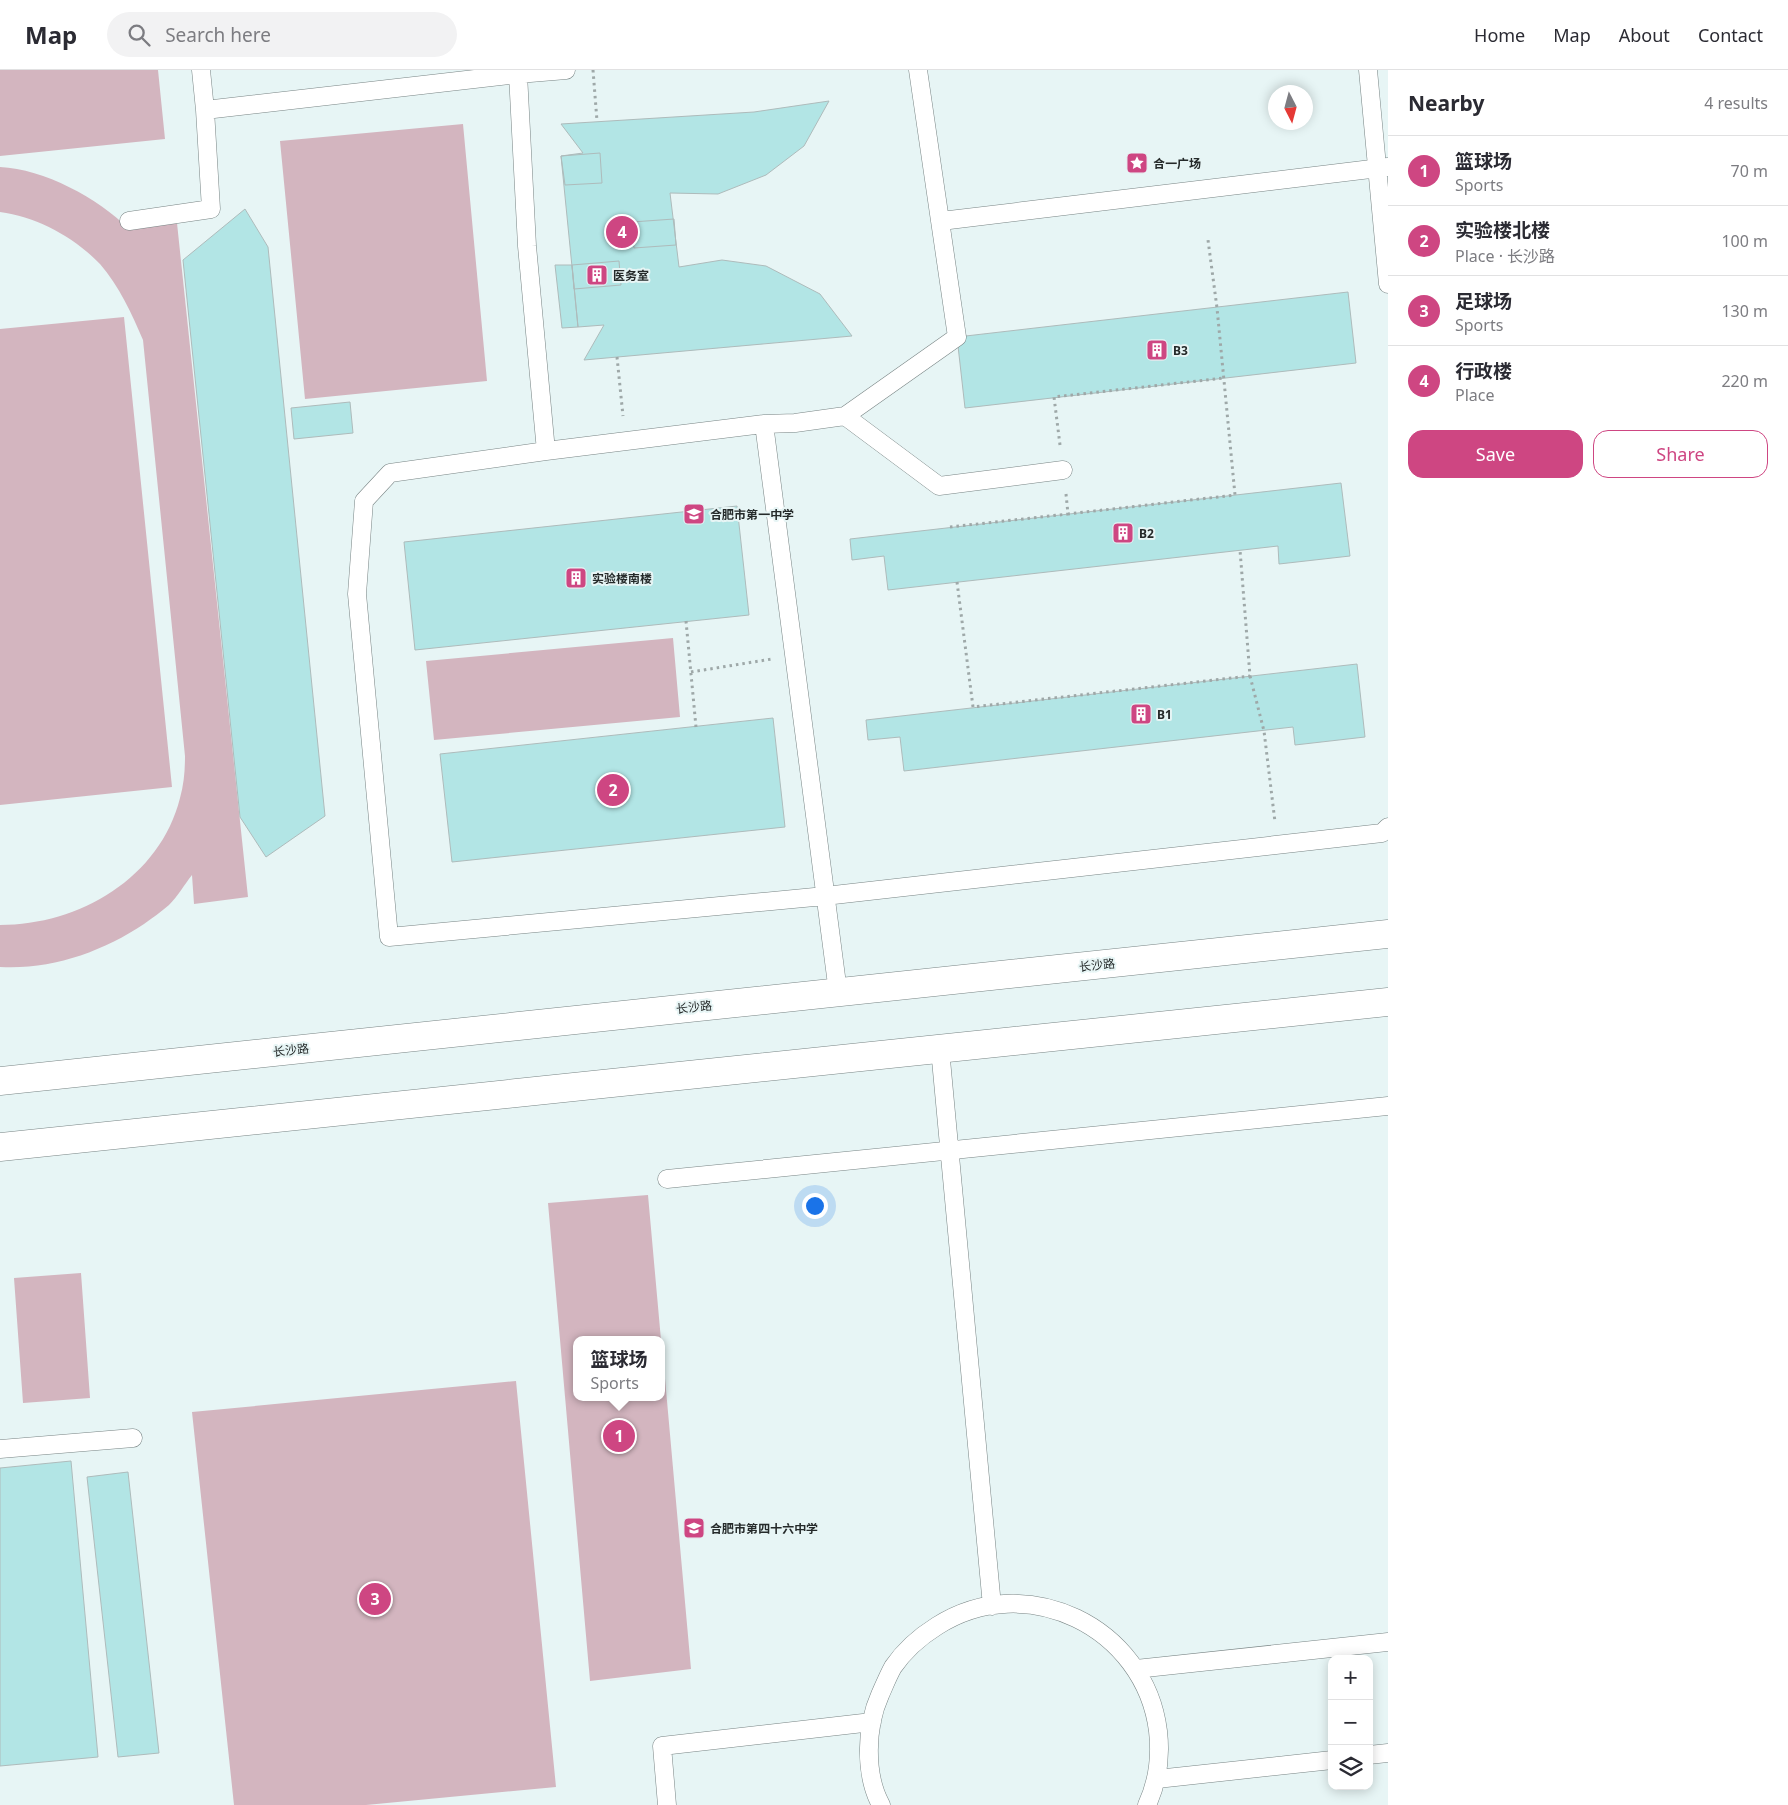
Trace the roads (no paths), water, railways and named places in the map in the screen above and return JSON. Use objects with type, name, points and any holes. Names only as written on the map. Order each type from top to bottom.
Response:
[{"type":"street","name":"长沙路","points":[[0,1081],[1388,934]]},
{"type":"street","points":[[0,1147],[1388,1002]]},
{"type":"lane","points":[[129,221],[212,209],[205,110],[200,70]]},
{"type":"lane","points":[[205,110],[566,70]]},
{"type":"lane","points":[[918,70],[957,337],[845,416],[546,451],[390,473],[364,501],[356,594],[389,937],[826,896],[1382,833],[1388,827]]},
{"type":"lane","points":[[1368,70],[1382,168],[1388,284]]},
{"type":"lane","points":[[518,74],[527,246],[546,451]]},
{"type":"lane","points":[[941,221],[1382,168]]},
{"type":"lane","points":[[845,416],[939,486],[1063,470]]},
{"type":"lane","points":[[764,424],[838,992]]},
{"type":"lane","points":[[940,1049],[992,1606]]},
{"type":"lane","points":[[667,1179],[1388,1106]]},
{"type":"lane","points":[[0,1449],[132,1438]]},
{"type":"lane","points":[[881,1805],[872,1777],[868,1754],[874,1708],[894,1666],[910,1647],[926,1633],[945,1621],[967,1611],[1013,1603],[1059,1610],[1084,1621],[1103,1633],[1136,1669],[1156,1714],[1158,1740],[1157,1779],[1148,1805]]},
{"type":"lane","points":[[1136,1669],[1388,1642]]},
{"type":"lane","points":[[667,1805],[662,1746],[872,1722]]},
{"type":"lane","points":[[1373,1755],[1388,1753]]},
{"type":"lane","points":[[1157,1779],[1328,1760]]},
{"type":"place","name":"合一广场","points":[[1137,163]]},
{"type":"place","name":"行政楼","points":[[622,232]]},
{"type":"place","name":"医务室","points":[[597,275]]},
{"type":"place","name":"B3","points":[[1157,350]]},
{"type":"place","name":"合肥市第一中学","points":[[694,514]]},
{"type":"place","name":"B2","points":[[1123,533]]},
{"type":"place","name":"实验楼南楼","points":[[576,578]]},
{"type":"place","name":"B1","points":[[1141,714]]},
{"type":"place","name":"实验楼北楼","points":[[613,790]]},
{"type":"place","name":"篮球场","points":[[619,1436]]},
{"type":"place","name":"合肥市第四十六中学","points":[[694,1528]]},
{"type":"place","name":"足球场","points":[[375,1599]]}]
